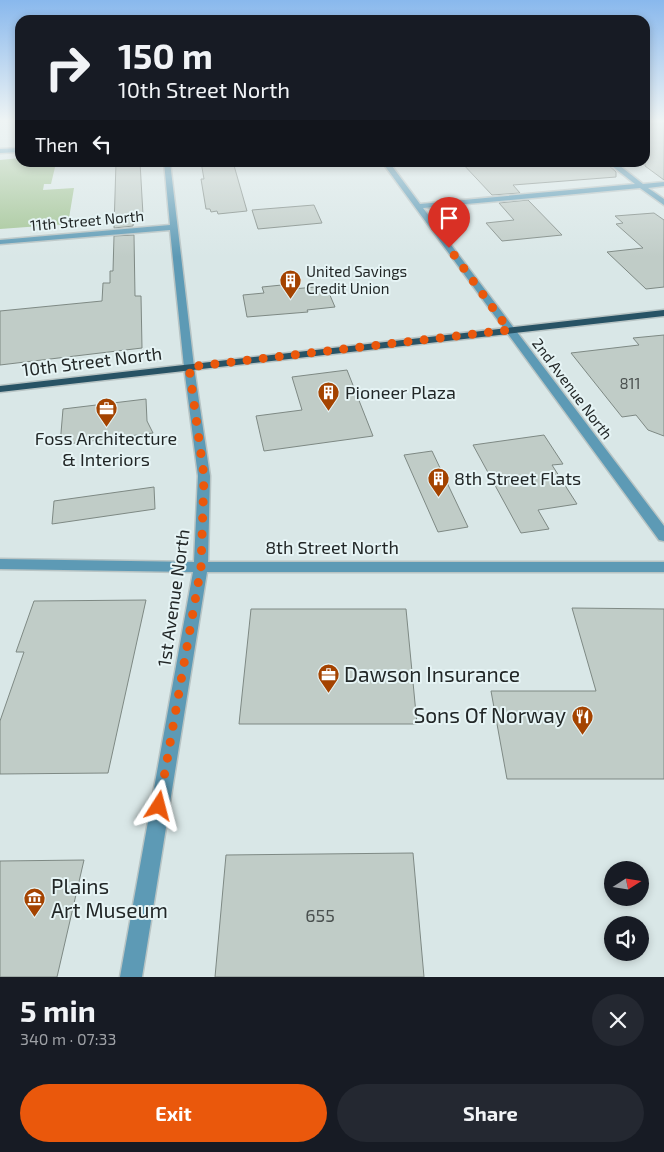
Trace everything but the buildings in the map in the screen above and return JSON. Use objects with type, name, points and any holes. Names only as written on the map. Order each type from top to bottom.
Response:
[{"type":"main road","name":"10th Street North","points":[[0,389],[664,313]]},
{"type":"street","name":"1st Avenue North","points":[[131,977],[201,567],[204,476],[189,367],[168,167]]},
{"type":"street","name":"2nd Avenue North","points":[[390,167],[664,536]]},
{"type":"street","points":[[617,167],[664,203]]},
{"type":"street","points":[[418,206],[664,184]]},
{"type":"street","name":"11th Street North","points":[[0,242],[175,227]]},
{"type":"street","name":"8th Street North","points":[[0,564],[201,567],[664,567]]},
{"type":"green space","points":[[0,166],[55,167],[51,184],[44,184],[43,190],[74,188],[68,224],[0,229]]},
{"type":"place","name":"United Savings Credit Union","points":[[290,300]]},
{"type":"place","name":"Pioneer Plaza","points":[[329,412]]},
{"type":"place","name":"Foss Architecture & Interiors","points":[[106,428]]},
{"type":"place","name":"8th Street Flats","points":[[438,498]]},
{"type":"place","name":"Dawson Insurance","points":[[328,694]]},
{"type":"place","name":"Sons Of Norway","points":[[582,735]]},
{"type":"place","name":"Plains Art Museum","points":[[35,918]]},
{"type":"route","points":[[159,806],[201,567],[203,538],[204,476],[189,367],[509,330],[449,248]]}]
